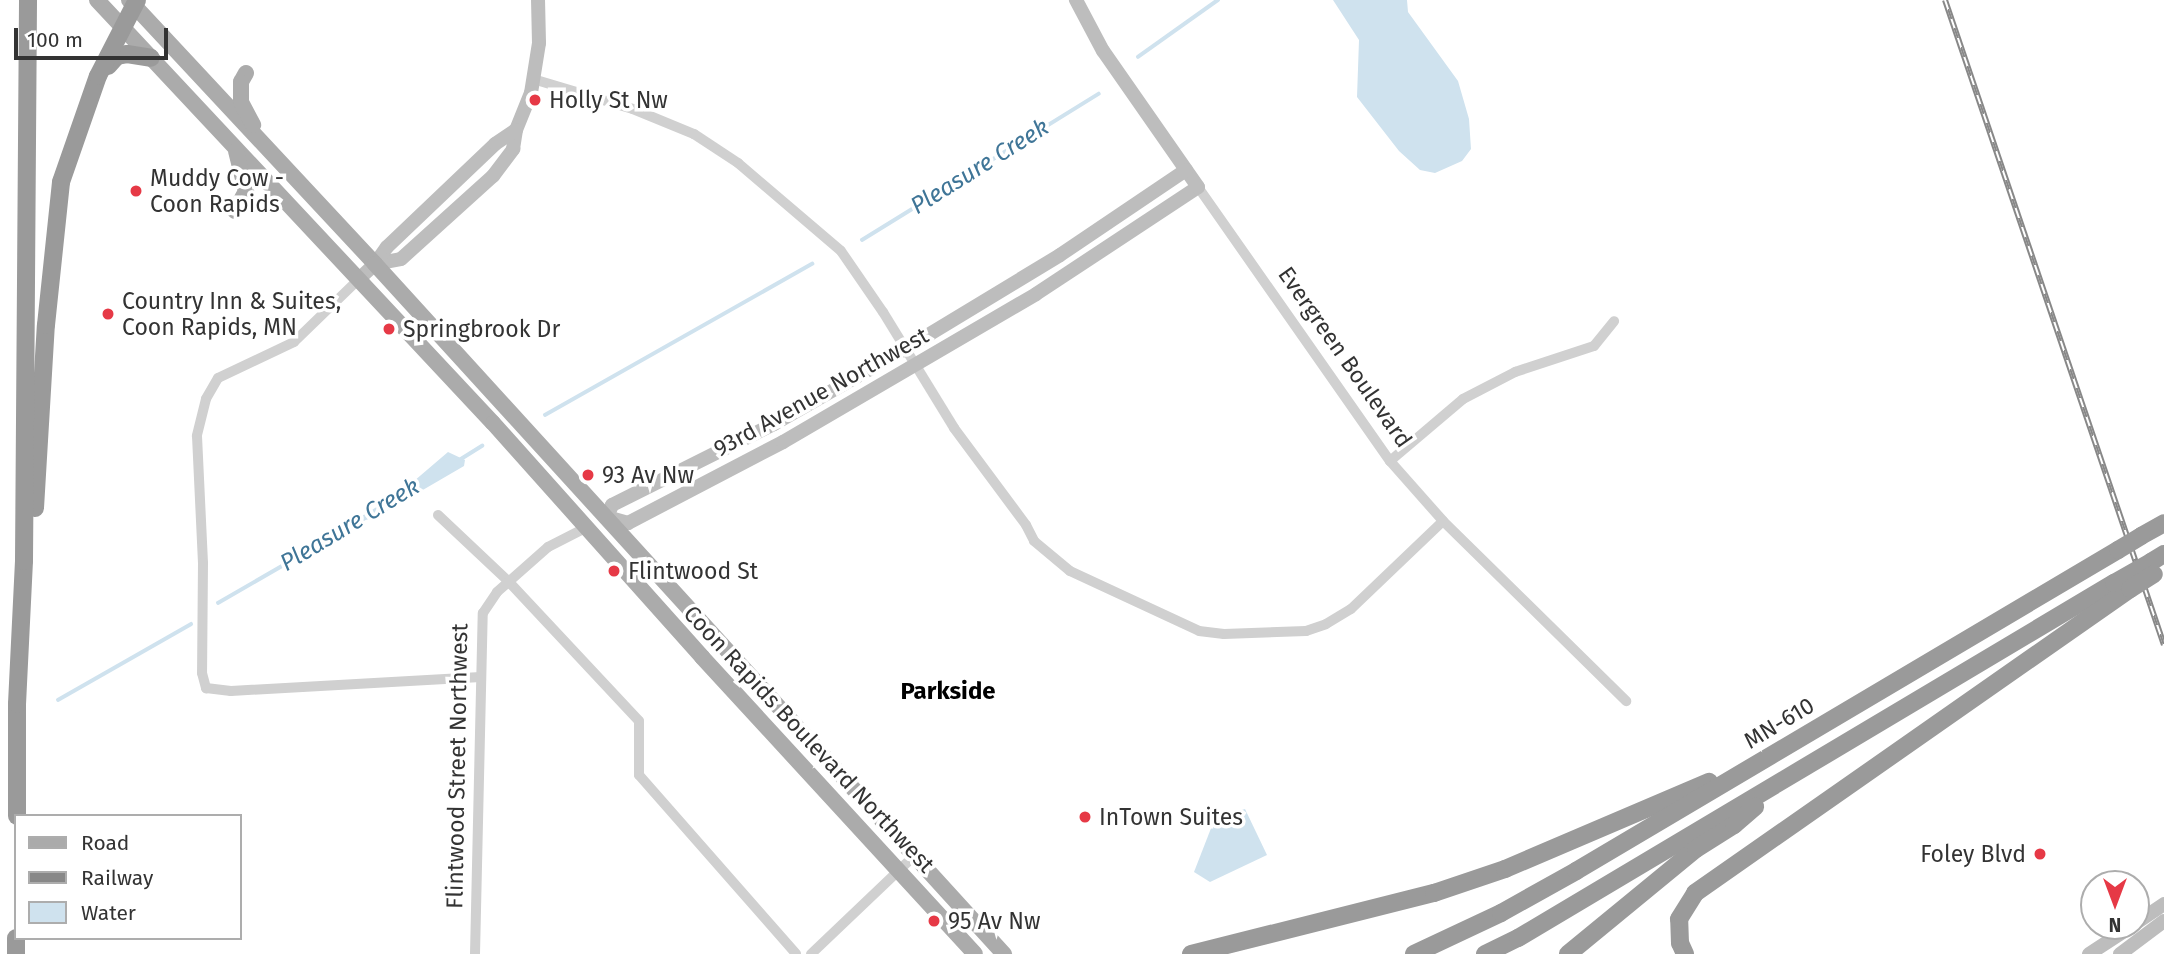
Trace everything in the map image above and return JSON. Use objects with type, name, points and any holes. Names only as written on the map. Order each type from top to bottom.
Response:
[{"type":"highway","points":[[17,814],[17,704],[24,561],[28,0]]},
{"type":"highway","points":[[24,561],[35,524],[46,325],[61,182],[98,76],[123,29],[133,2]]},
{"type":"highway","points":[[98,76],[117,56],[135,54],[151,58]]},
{"type":"highway","name":"MN-610","points":[[1414,954],[1512,907],[2164,523]]},
{"type":"highway","points":[[1485,954],[2158,564]]},
{"type":"highway","points":[[1685,954],[1680,943],[1679,919],[1695,893],[2122,586]]},
{"type":"highway","points":[[1191,954],[1434,893],[1505,869],[1774,755]]},
{"type":"highway","points":[[1569,954],[1696,849],[1734,825],[1789,777]]},
{"type":"main road","name":"Coon Rapids Boulevard Northwest","points":[[97,0],[359,278],[975,954]]},
{"type":"main road","name":"Coon Rapids Boulevard Northwest","points":[[133,2],[1004,954]]},
{"type":"main road","points":[[246,73],[241,82],[241,102],[247,115],[284,166]]},
{"type":"main road","points":[[227,137],[237,152],[246,181],[245,196],[235,211]]},
{"type":"street","points":[[375,264],[401,259],[465,204],[493,176],[513,149],[516,130],[531,93],[539,43],[538,0]]},
{"type":"street","name":"Evergreen Boulevard","points":[[1076,0],[1103,51],[1390,461],[1443,521],[1626,701]]},
{"type":"street","points":[[533,79],[633,108],[694,134],[738,163],[841,251],[1000,493],[1027,525],[1034,541],[1053,560],[1082,577],[1199,631],[1224,634],[1284,634],[1323,626],[1361,601],[1443,521]]},
{"type":"street","points":[[481,677],[230,691],[206,688],[202,673],[203,563],[197,436],[206,399],[218,378],[294,342],[375,264],[387,247],[495,144],[516,130]]},
{"type":"street","name":"93rd Avenue Northwest","points":[[1186,170],[1060,255],[905,349],[774,425],[612,505],[607,517],[628,523],[783,442],[1036,295],[1198,187]]},
{"type":"street","points":[[1390,461],[1463,399],[1514,372],[1594,346],[1614,321]]},
{"type":"street","points":[[439,515],[509,582],[639,721],[639,775],[796,954]]},
{"type":"street","name":"Flintwood Street Northwest","points":[[475,954],[483,613],[496,592],[548,548],[607,517]]},
{"type":"street","points":[[811,954],[914,856]]},
{"type":"street","points":[[2120,954],[2162,911]]},
{"type":"street","points":[[2089,954],[2110,940]]},
{"type":"water","points":[[1333,0],[1407,0],[1408,12],[1458,81],[1469,119],[1471,149],[1462,161],[1435,173],[1420,170],[1399,151],[1357,97],[1359,40]]},
{"type":"water","points":[[448,452],[465,460],[464,466],[373,519],[361,520],[360,517],[400,493]]},
{"type":"water","points":[[1245,809],[1267,855],[1210,882],[1194,872],[1215,818]]},
{"type":"waterway","name":"Pleasure Creek","points":[[1138,57],[1218,0]]},
{"type":"waterway","name":"Pleasure Creek","points":[[862,240],[1098,94]]},
{"type":"waterway","name":"Pleasure Creek","points":[[545,415],[812,264]]},
{"type":"waterway","name":"Pleasure Creek","points":[[461,459],[482,446]]},
{"type":"waterway","name":"Pleasure Creek","points":[[218,603],[365,518]]},
{"type":"waterway","points":[[58,700],[191,624]]},
{"type":"railway","points":[[1945,0],[2164,645]]},
{"type":"place","name":"Holly St Nw","points":[[535,100]]},
{"type":"place","name":"Muddy Cow - Coon Rapids","points":[[136,191]]},
{"type":"place","name":"Country Inn & Suites, Coon Rapids, MN","points":[[108,314]]},
{"type":"place","name":"Springbrook Dr","points":[[389,329]]},
{"type":"place","name":"93 Av Nw","points":[[588,475]]},
{"type":"place","name":"Flintwood St","points":[[614,571]]},
{"type":"place","name":"InTown Suites","points":[[1085,817]]},
{"type":"place","name":"Foley Blvd","points":[[2040,854]]},
{"type":"place","name":"95 Av Nw","points":[[934,921]]},
{"type":"district","name":"Parkside","points":[[948,692]]}]
